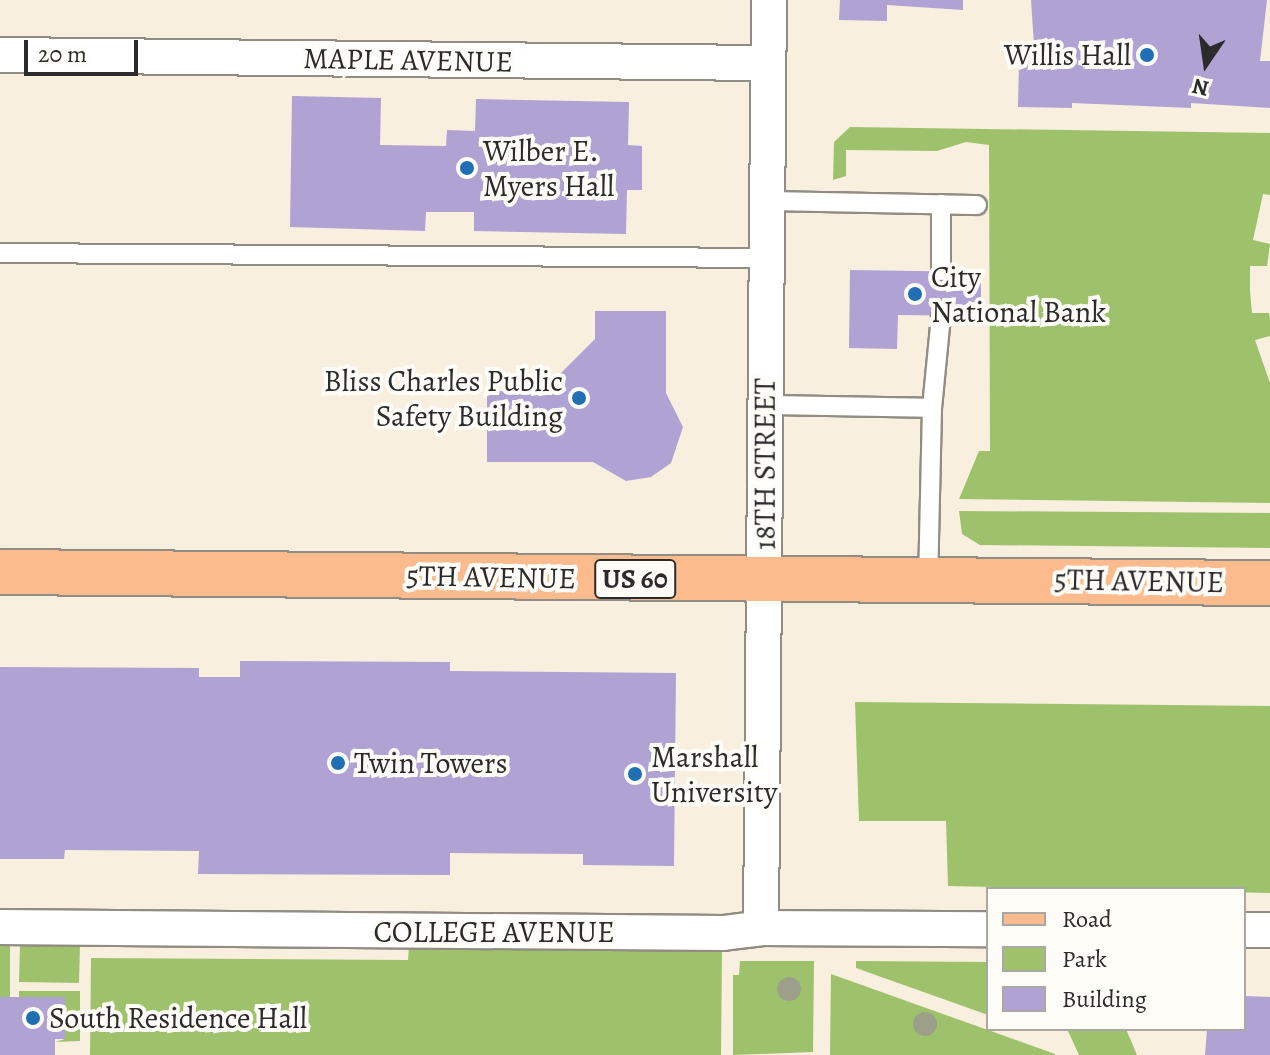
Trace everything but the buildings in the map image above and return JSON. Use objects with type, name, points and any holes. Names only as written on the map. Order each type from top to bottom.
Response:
[{"type":"main road","name":"5TH AVENUE","points":[[0,572],[1270,583]]},
{"type":"street","name":"18TH STREET","points":[[761,928],[769,0]]},
{"type":"street","name":"MAPLE AVENUE","points":[[0,55],[768,63]]},
{"type":"street","name":"COLLEGE AVENUE","points":[[0,927],[707,933],[761,928],[986,929]]},
{"type":"street","points":[[1246,930],[1270,930]]},
{"type":"lane","points":[[766,201],[977,205]]},
{"type":"lane","points":[[941,204],[941,271]]},
{"type":"lane","points":[[0,253],[766,258]]},
{"type":"lane","points":[[928,579],[932,408],[941,316]]},
{"type":"lane","points":[[765,405],[932,408]]},
{"type":"green space","points":[[850,127],[1270,133],[1270,195],[1263,194],[1253,240],[1270,244],[1267,266],[1250,266],[1250,291],[1252,313],[1269,313],[1270,319],[1270,336],[1255,340],[1270,383],[1270,503],[959,499],[979,451],[990,451],[989,145],[966,142],[937,151],[846,150],[846,176],[833,180],[834,142]]},
{"type":"green space","points":[[959,511],[1270,513],[1270,548],[980,545],[962,534]]},
{"type":"green space","points":[[855,702],[1270,706],[1270,893],[1246,892],[1246,887],[948,886],[946,821],[859,821]]},
{"type":"green space","points":[[0,942],[10,943],[10,997],[0,997]]},
{"type":"green space","points":[[20,943],[80,943],[79,983],[19,982]]},
{"type":"green space","points":[[409,947],[722,950],[721,1055],[90,1055],[91,958],[408,960]]},
{"type":"green space","points":[[740,961],[814,961],[813,1052],[733,1055],[733,975],[739,975]]},
{"type":"green space","points":[[856,961],[986,962],[986,1014],[856,968]]},
{"type":"green space","points":[[831,974],[1055,1054],[1055,1055],[830,1055]]},
{"type":"green space","points":[[19,991],[80,991],[80,1041],[55,1042],[65,1039],[65,997],[19,997]]},
{"type":"green space","points":[[1068,1031],[1127,1031],[1137,1055],[1079,1055]]},
{"type":"place","name":"Willis Hall","points":[[1147,55]]},
{"type":"place","name":"Wilber E. Myers Hall","points":[[467,168]]},
{"type":"place","name":"City National Bank","points":[[915,294]]},
{"type":"place","name":"Bliss Charles Public Safety Building","points":[[579,398]]},
{"type":"place","name":"Twin Towers","points":[[338,763]]},
{"type":"place","name":"Marshall University","points":[[635,774]]},
{"type":"place","name":"South Residence Hall","points":[[33,1018]]}]
